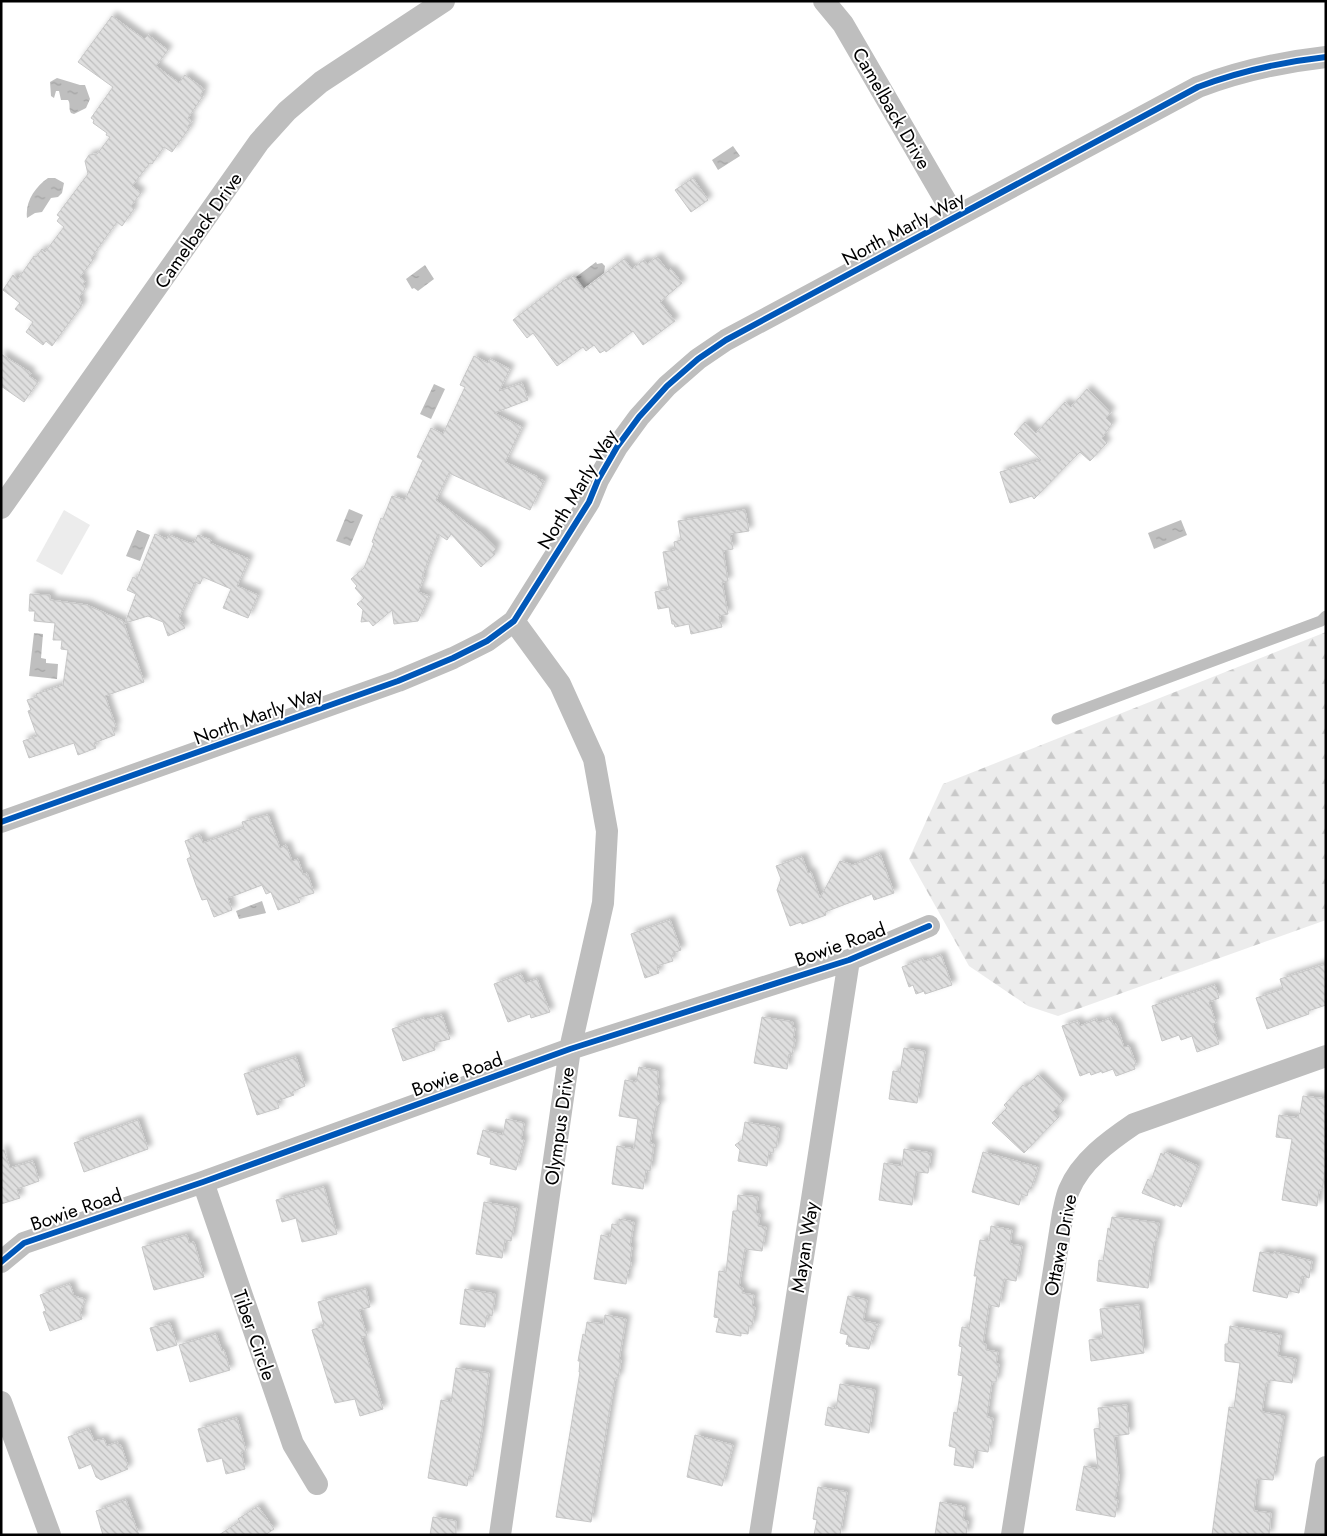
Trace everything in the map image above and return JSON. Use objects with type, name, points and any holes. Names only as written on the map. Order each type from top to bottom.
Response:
[{"type":"street","name":"Camelback Drive","points":[[1,508],[260,142],[287,111],[321,82],[444,1]]},
{"type":"street","name":"Camelback Drive","points":[[824,1],[843,24],[955,217]]},
{"type":"street","name":"North Marly Way","points":[[1,822],[398,681],[479,645],[514,621],[589,502],[598,480],[617,447],[641,414],[667,386],[698,359],[726,340],[1198,87],[1258,68],[1326,57]]},
{"type":"street","name":"Olympus Drive","points":[[500,1535],[570,1049],[603,903],[607,831],[594,759],[560,684],[514,621]]},
{"type":"street","name":"Bowie Road","points":[[1,1262],[24,1243],[203,1182],[570,1049],[849,960],[928,926]]},
{"type":"street","name":"Mayan Way","points":[[760,1535],[849,960]]},
{"type":"street","name":"Ottawa Drive","points":[[1012,1535],[1063,1213],[1069,1190],[1082,1169],[1108,1141],[1134,1124],[1326,1056]]},
{"type":"street","name":"Tiber Circle","points":[[203,1182],[292,1444],[318,1484]]},
{"type":"street","points":[[1,1402],[50,1535]]},
{"type":"street","points":[[1315,1535],[1326,1467]]},
{"type":"lane","points":[[1057,718],[1321,621],[1326,616]]},
{"type":"green space","points":[[64,510],[90,525],[62,575],[36,561]]},
{"type":"green space","points":[[1326,632],[1326,920],[1058,1016],[1028,1006],[969,966],[909,859],[943,784]]},
{"type":"water","points":[[57,78],[85,85],[90,99],[86,108],[74,114],[71,113],[68,100],[61,100],[59,91],[56,91],[54,98],[51,96],[50,82]]},
{"type":"water","points":[[733,146],[740,156],[718,170],[712,160]]},
{"type":"water","points":[[48,178],[55,178],[64,183],[62,193],[58,197],[51,198],[42,212],[35,213],[27,218],[29,201],[32,195]]},
{"type":"water","points":[[596,262],[597,264],[602,263],[605,266],[604,273],[584,288],[576,277]]},
{"type":"water","points":[[425,265],[434,279],[418,291],[414,288],[412,289],[406,279]]},
{"type":"water","points":[[434,384],[445,389],[431,419],[420,414]]},
{"type":"water","points":[[349,509],[363,515],[350,546],[336,541]]},
{"type":"water","points":[[1181,520],[1187,535],[1154,549],[1148,533]]},
{"type":"water","points":[[137,530],[150,535],[140,561],[126,556]]},
{"type":"water","points":[[34,633],[43,634],[41,658],[46,659],[46,663],[58,664],[57,679],[29,676]]},
{"type":"water","points":[[262,901],[266,913],[239,919],[236,911]]},
{"type":"building","points":[[112,16],[144,39],[148,35],[168,50],[156,66],[179,83],[185,75],[204,89],[201,94],[203,96],[188,118],[192,121],[188,126],[190,127],[172,152],[164,147],[152,164],[150,163],[132,186],[141,193],[131,206],[134,209],[122,226],[117,222],[80,277],[85,281],[83,284],[85,289],[79,297],[82,305],[52,346],[46,341],[43,345],[26,332],[33,322],[15,309],[20,303],[3,290],[13,275],[18,279],[34,256],[36,257],[42,249],[45,252],[64,227],[57,221],[60,217],[57,215],[88,174],[85,161],[89,155],[97,154],[110,137],[93,123],[94,120],[91,118],[113,87],[78,62]]},
{"type":"building","points":[[693,178],[708,200],[691,212],[675,190]]},
{"type":"building","points":[[657,257],[668,271],[671,269],[682,283],[660,302],[675,321],[643,345],[633,331],[606,352],[605,350],[600,353],[594,345],[586,351],[583,347],[557,366],[533,333],[527,338],[513,320],[566,279],[568,280],[573,276],[583,290],[624,259],[632,269],[644,260],[647,264]]},
{"type":"building","points":[[1,354],[31,373],[29,376],[38,382],[24,402],[1,386]]},
{"type":"building","points":[[474,356],[488,363],[490,359],[510,369],[499,391],[522,383],[528,400],[494,413],[522,427],[505,462],[544,481],[530,510],[449,473],[436,500],[480,531],[497,548],[493,552],[495,554],[481,567],[451,534],[447,540],[438,534],[418,592],[429,596],[418,621],[394,624],[392,610],[373,626],[369,621],[361,622],[363,610],[357,604],[364,598],[355,588],[357,586],[351,579],[364,568],[381,518],[383,519],[392,496],[405,500],[423,460],[417,457],[431,428],[443,434],[465,387],[460,385]]},
{"type":"building","points":[[1087,389],[1111,412],[1106,418],[1112,424],[1102,438],[1107,443],[1090,461],[1080,452],[1034,499],[1032,496],[1010,503],[1000,472],[1041,460],[1014,434],[1025,422],[1036,433],[1065,402],[1071,407]]},
{"type":"building","points":[[745,510],[749,531],[730,534],[733,549],[723,551],[728,581],[722,582],[728,614],[719,616],[722,627],[691,634],[689,624],[675,627],[672,624],[669,607],[658,609],[655,592],[669,589],[663,552],[675,550],[674,542],[681,540],[678,521]]},
{"type":"building","points":[[155,534],[167,539],[169,535],[192,544],[198,535],[211,540],[210,543],[249,559],[237,586],[258,595],[248,618],[223,608],[231,589],[203,577],[200,584],[195,582],[179,618],[185,628],[168,636],[163,622],[148,616],[125,623],[136,594],[127,590],[133,577],[137,579]]},
{"type":"building","points":[[30,594],[50,595],[50,600],[87,605],[123,621],[144,682],[105,696],[116,727],[112,728],[115,735],[94,743],[96,748],[78,755],[74,743],[29,758],[23,741],[37,736],[28,711],[31,710],[27,700],[37,697],[36,694],[63,685],[68,650],[61,649],[62,640],[53,640],[55,623],[34,621],[35,611],[29,611]]},
{"type":"building","points":[[268,815],[280,848],[286,845],[292,861],[298,859],[303,875],[307,873],[314,893],[298,898],[300,902],[278,910],[271,892],[266,894],[262,885],[228,898],[232,910],[214,917],[207,899],[202,900],[196,885],[187,859],[191,857],[185,841],[200,835],[203,843],[244,828],[242,822]]},
{"type":"building","points":[[880,854],[894,893],[874,900],[872,894],[825,912],[826,915],[802,924],[801,922],[790,926],[777,890],[781,879],[776,866],[802,857],[808,873],[811,872],[820,898],[840,861],[853,865]]},
{"type":"building","points":[[670,920],[681,950],[673,953],[671,956],[673,961],[657,966],[659,973],[645,978],[631,934]]},
{"type":"building","points":[[941,955],[952,985],[925,994],[924,991],[916,994],[913,985],[909,987],[902,967]]},
{"type":"building","points":[[1326,964],[1326,1005],[1308,1011],[1309,1014],[1267,1029],[1256,998],[1283,989],[1280,979]]},
{"type":"building","points":[[521,974],[525,983],[537,979],[550,1012],[531,1018],[530,1014],[508,1022],[494,984]]},
{"type":"building","points":[[1215,985],[1219,998],[1209,1002],[1216,1023],[1212,1024],[1219,1044],[1197,1052],[1192,1036],[1181,1040],[1179,1035],[1162,1041],[1152,1006]]},
{"type":"building","points":[[442,1015],[450,1039],[434,1043],[435,1050],[403,1061],[392,1029],[424,1018],[425,1020]]},
{"type":"building","points":[[762,1017],[793,1022],[792,1028],[795,1028],[793,1039],[795,1039],[792,1055],[789,1054],[787,1069],[754,1063]]},
{"type":"building","points":[[1111,1018],[1113,1025],[1116,1024],[1124,1047],[1129,1046],[1136,1064],[1134,1065],[1135,1069],[1116,1076],[1113,1069],[1091,1075],[1090,1072],[1080,1076],[1062,1026],[1078,1021],[1080,1026],[1097,1019],[1098,1023]]},
{"type":"building","points":[[904,1048],[925,1051],[917,1103],[889,1099],[893,1071],[900,1072]]},
{"type":"building","points":[[296,1057],[305,1086],[292,1092],[294,1095],[277,1101],[279,1108],[257,1115],[244,1074]]},
{"type":"building","points":[[639,1067],[658,1071],[657,1099],[661,1103],[656,1108],[650,1143],[654,1144],[650,1171],[646,1170],[643,1189],[612,1184],[617,1146],[634,1149],[638,1119],[619,1116],[625,1080],[636,1082]]},
{"type":"building","points":[[1038,1075],[1064,1100],[1053,1112],[1059,1117],[1024,1153],[992,1123],[1007,1108],[1004,1105],[1023,1085],[1026,1087]]},
{"type":"building","points":[[1303,1096],[1326,1099],[1326,1166],[1322,1190],[1319,1190],[1317,1206],[1282,1200],[1292,1139],[1276,1137],[1279,1115],[1298,1118]]},
{"type":"building","points":[[506,1119],[524,1123],[521,1139],[524,1140],[516,1170],[490,1164],[491,1158],[477,1154],[483,1130],[503,1135]]},
{"type":"building","points":[[138,1120],[148,1149],[84,1172],[74,1143]]},
{"type":"building","points":[[745,1122],[779,1128],[776,1148],[774,1147],[773,1153],[769,1152],[767,1166],[738,1161],[740,1150],[735,1145],[742,1140]]},
{"type":"building","points":[[904,1149],[931,1153],[928,1173],[916,1172],[912,1205],[879,1200],[884,1163],[902,1166]]},
{"type":"building","points":[[1,1150],[4,1150],[10,1168],[33,1161],[39,1181],[17,1189],[20,1198],[1,1204]]},
{"type":"building","points":[[983,1152],[1038,1167],[1031,1189],[1029,1189],[1027,1196],[1022,1194],[1019,1205],[972,1192]]},
{"type":"building","points":[[1165,1152],[1198,1166],[1181,1207],[1142,1193],[1148,1179],[1151,1181],[1161,1153],[1164,1155]]},
{"type":"building","points":[[324,1187],[337,1234],[302,1242],[296,1218],[282,1222],[276,1200]]},
{"type":"building","points":[[738,1195],[758,1197],[756,1214],[760,1214],[758,1226],[766,1227],[762,1251],[745,1249],[739,1287],[743,1288],[742,1293],[754,1295],[752,1307],[755,1307],[752,1326],[749,1326],[748,1334],[741,1333],[741,1336],[716,1332],[719,1318],[714,1317],[719,1271],[726,1272],[733,1211],[737,1211]]},
{"type":"building","points":[[484,1202],[517,1208],[511,1241],[505,1240],[502,1258],[476,1254]]},
{"type":"building","points":[[1112,1217],[1159,1223],[1156,1241],[1154,1242],[1148,1288],[1097,1281],[1099,1260],[1103,1261],[1108,1228],[1110,1229]]},
{"type":"building","points":[[619,1219],[634,1222],[630,1246],[632,1247],[631,1263],[626,1284],[594,1279],[601,1235],[610,1237],[612,1224],[619,1225]]},
{"type":"building","points":[[991,1226],[1012,1230],[1010,1244],[1022,1246],[1016,1281],[1004,1279],[999,1307],[989,1305],[983,1344],[986,1344],[986,1350],[998,1352],[996,1364],[999,1364],[996,1382],[992,1382],[987,1417],[993,1418],[988,1452],[975,1450],[973,1468],[954,1465],[956,1448],[949,1446],[954,1412],[957,1413],[963,1376],[958,1375],[962,1347],[959,1346],[962,1327],[969,1328],[980,1240],[989,1241]]},
{"type":"building","points":[[187,1235],[189,1243],[194,1242],[204,1277],[154,1290],[142,1247]]},
{"type":"building","points":[[1260,1252],[1273,1254],[1274,1252],[1312,1261],[1309,1278],[1302,1276],[1299,1293],[1289,1291],[1287,1298],[1253,1291]]},
{"type":"building","points":[[70,1284],[74,1296],[85,1299],[80,1312],[82,1319],[50,1331],[43,1312],[46,1311],[40,1295]]},
{"type":"building","points":[[366,1289],[370,1307],[359,1310],[367,1336],[361,1337],[383,1409],[360,1416],[355,1399],[335,1403],[312,1330],[324,1326],[318,1302]]},
{"type":"building","points":[[465,1289],[495,1294],[492,1316],[487,1315],[485,1327],[460,1324]]},
{"type":"building","points":[[848,1296],[867,1300],[863,1321],[879,1324],[873,1334],[869,1349],[848,1346],[846,1344],[848,1335],[840,1333]]},
{"type":"building","points":[[1139,1305],[1144,1353],[1091,1361],[1089,1340],[1103,1338],[1100,1309]]},
{"type":"building","points":[[605,1315],[626,1319],[618,1378],[615,1378],[591,1522],[556,1517],[580,1372],[580,1361],[578,1361],[583,1334],[585,1335],[587,1322],[604,1324]]},
{"type":"building","points":[[170,1323],[177,1345],[157,1351],[150,1328]]},
{"type":"building","points":[[1230,1326],[1281,1335],[1278,1356],[1296,1359],[1292,1383],[1270,1380],[1270,1383],[1266,1383],[1262,1412],[1284,1416],[1273,1480],[1257,1479],[1254,1511],[1271,1513],[1269,1535],[1212,1535],[1229,1407],[1234,1408],[1240,1363],[1225,1361],[1225,1344],[1228,1344]]},
{"type":"building","points":[[216,1334],[222,1351],[224,1350],[230,1370],[190,1382],[179,1345]]},
{"type":"building","points":[[456,1368],[489,1373],[482,1430],[473,1477],[469,1476],[467,1486],[428,1478],[441,1400],[451,1402]]},
{"type":"building","points":[[840,1384],[875,1390],[869,1433],[825,1425],[828,1407],[836,1409]]},
{"type":"building","points":[[1127,1405],[1129,1434],[1114,1436],[1119,1478],[1115,1500],[1118,1500],[1115,1517],[1076,1510],[1084,1466],[1098,1469],[1094,1429],[1100,1428],[1098,1408]]},
{"type":"building","points":[[237,1418],[246,1451],[241,1452],[245,1469],[226,1474],[222,1458],[207,1462],[198,1429]]},
{"type":"building","points":[[89,1429],[94,1441],[104,1439],[107,1446],[118,1442],[119,1446],[121,1445],[128,1469],[101,1480],[96,1477],[91,1464],[79,1469],[68,1437]]},
{"type":"building","points":[[695,1435],[733,1445],[722,1486],[687,1477]]},
{"type":"building","points":[[818,1487],[847,1492],[840,1535],[814,1535],[817,1520],[813,1519]]},
{"type":"building","points":[[126,1500],[139,1535],[103,1535],[96,1511]]},
{"type":"building","points":[[940,1502],[965,1507],[963,1520],[968,1521],[966,1535],[935,1535]]},
{"type":"building","points":[[258,1506],[274,1529],[265,1535],[219,1535],[240,1521],[238,1519]]},
{"type":"building","points":[[433,1517],[456,1521],[456,1535],[430,1535]]},
{"type":"cycle path","points":[[1,822],[398,681],[453,658],[487,641],[514,621],[589,502],[598,480],[617,447],[639,417],[667,386],[698,359],[726,340],[1198,87],[1261,68],[1326,57]]},
{"type":"cycle path","points":[[1,1262],[24,1243],[203,1182],[570,1049],[849,960],[929,926]]}]
